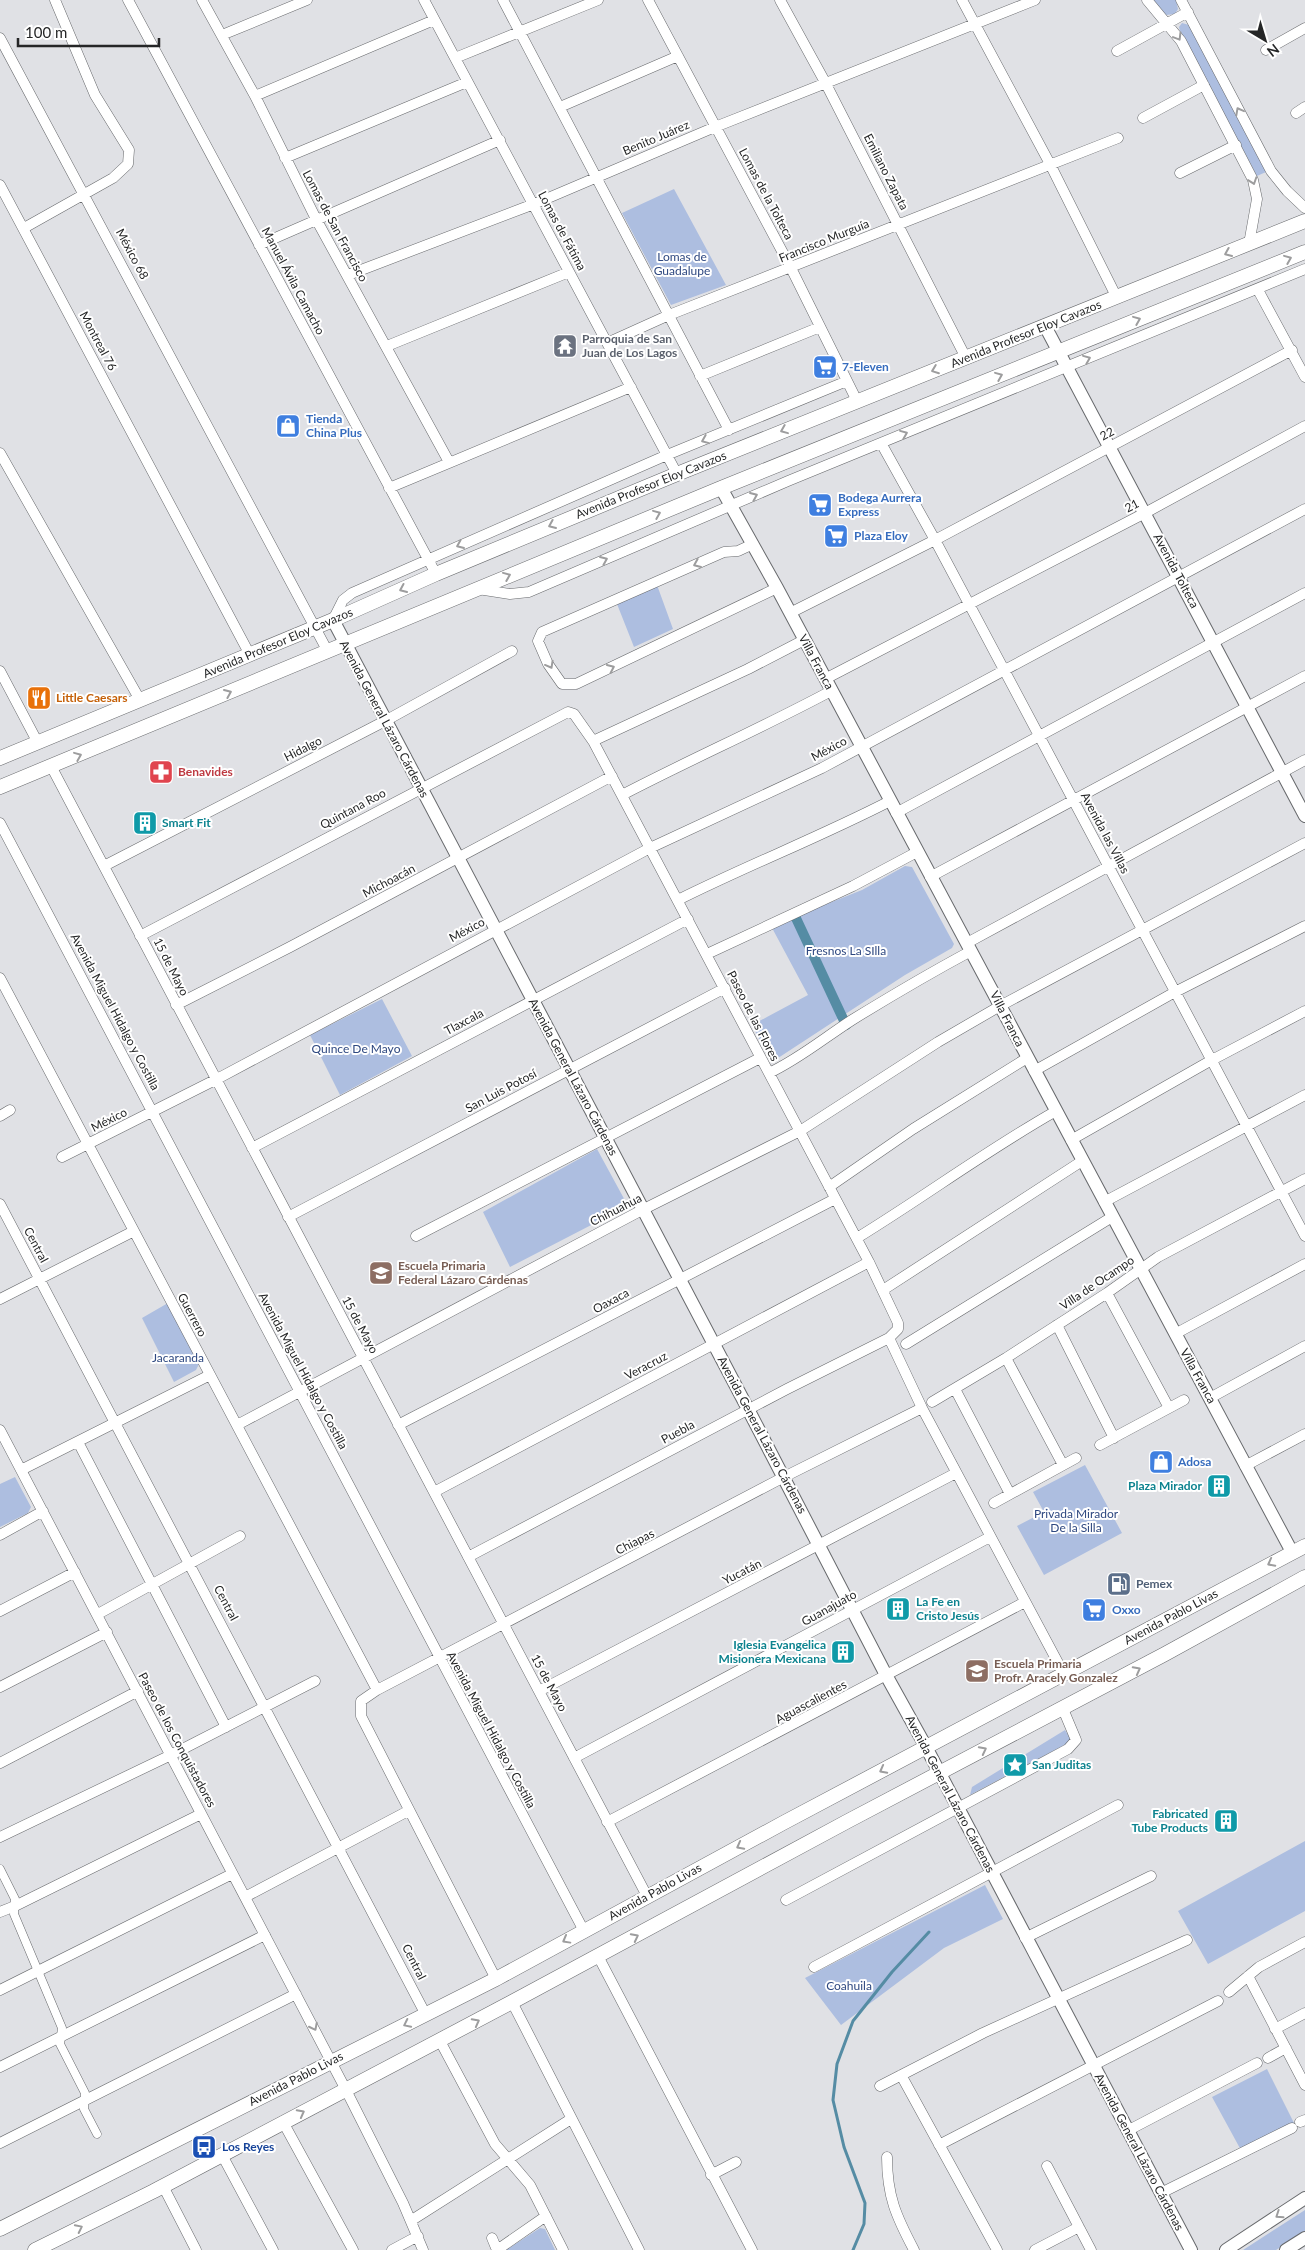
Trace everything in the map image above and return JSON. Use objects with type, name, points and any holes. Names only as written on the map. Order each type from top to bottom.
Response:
[{"type":"main road","name":"Avenida Profesor Eloy Cavazos","points":[[0,758],[315,628],[436,574],[677,474],[1305,221]]},
{"type":"main road","name":"Avenida Profesor Eloy Cavazos","points":[[0,787],[720,488],[1305,252]]},
{"type":"main road","name":"Avenida Pablo Livas","points":[[0,2229],[496,1979],[647,1896],[1299,1549]]},
{"type":"main road","points":[[35,2250],[163,2186],[346,2090],[1063,1709],[1305,1577]]},
{"type":"street","points":[[24,228],[104,184],[125,168],[130,158],[129,150],[95,95],[55,0]]},
{"type":"street","name":"Manuel Ávila Camacho","points":[[128,0],[436,574]]},
{"type":"street","name":"Lomas de San Francisco","points":[[202,0],[255,96],[316,219],[449,462]]},
{"type":"street","points":[[222,35],[307,0]]},
{"type":"street","name":"Lomas de Fátima","points":[[424,0],[677,474]]},
{"type":"street","points":[[503,0],[729,430]]},
{"type":"street","points":[[455,58],[598,0]]},
{"type":"street","name":"Lomas de la Tolteca","points":[[648,0],[791,268],[857,401]]},
{"type":"street","name":"Emiliano Zapata","points":[[780,0],[825,82],[966,358]]},
{"type":"street","points":[[962,0],[1050,164],[1117,298]]},
{"type":"street","name":"Benito Juárez","points":[[348,275],[534,204],[715,126],[1034,0]]},
{"type":"street","points":[[1147,0],[1181,41],[1236,145],[1255,187],[1257,200],[1249,244]]},
{"type":"street","points":[[1181,0],[1271,171],[1286,191],[1305,208]]},
{"type":"street","points":[[1117,51],[1188,12]]},
{"type":"street","points":[[255,96],[434,20]]},
{"type":"street","points":[[1266,50],[1305,28]]},
{"type":"street","name":"México 68","points":[[0,38],[240,483],[327,650]]},
{"type":"street","points":[[560,107],[678,56]]},
{"type":"street","points":[[285,158],[467,82]]},
{"type":"street","points":[[1143,118],[1204,85]]},
{"type":"street","name":"Francisco Murguía","points":[[608,343],[669,315],[1118,138]]},
{"type":"street","points":[[259,245],[500,140]]},
{"type":"street","points":[[1180,173],[1236,145]]},
{"type":"street","name":"Montreal 76","points":[[0,185],[250,655]]},
{"type":"street","points":[[475,589],[510,594],[529,592],[881,443],[1258,290],[1305,269]]},
{"type":"street","points":[[387,346],[570,272]]},
{"type":"street","points":[[1258,290],[1303,370]]},
{"type":"street","points":[[700,376],[820,326]]},
{"type":"street","name":"Avenida Tolteca","points":[[1045,326],[1305,816]]},
{"type":"street","name":"22","points":[[790,613],[935,540],[1292,350]]},
{"type":"street","points":[[333,620],[346,596],[667,455],[848,381]]},
{"type":"street","points":[[389,488],[631,387]]},
{"type":"street","name":"21","points":[[825,679],[1145,513],[1305,426]]},
{"type":"street","name":"Avenida las Villas","points":[[881,443],[935,540],[1143,930],[1210,1061],[1305,1236]]},
{"type":"street","points":[[0,453],[140,700]]},
{"type":"street","name":"Villa Franca","points":[[720,488],[753,544],[862,746],[1245,1466],[1299,1549]]},
{"type":"street","name":"México","points":[[62,1156],[88,1145],[217,1079],[650,848],[789,784],[1305,509]]},
{"type":"street","points":[[753,544],[738,551],[724,552],[550,628],[542,632],[538,641],[558,679],[566,685],[576,684],[777,588]]},
{"type":"street","points":[[678,900],[743,868],[893,807],[1039,736],[1305,593]]},
{"type":"street","name":"Avenida General Lázaro Cárdenas","points":[[333,620],[384,721],[496,929],[568,1070],[680,1279],[886,1675],[940,1773],[1025,1938],[1191,2250]]},
{"type":"street","points":[[593,742],[748,669],[804,640]]},
{"type":"street","name":"Hidalgo","points":[[104,866],[384,721],[512,651]]},
{"type":"street","points":[[0,671],[38,743]]},
{"type":"street","points":[[930,877],[1305,676]]},
{"type":"street","points":[[622,795],[680,765],[755,731],[831,691]]},
{"type":"street","name":"Quintana Roo","points":[[140,936],[562,714],[572,713],[578,718]]},
{"type":"street","name":"Paseo de las Flores","points":[[578,718],[612,776],[869,1262],[898,1322],[898,1329]]},
{"type":"street","points":[[769,1073],[802,1056],[852,1020],[969,947],[1108,866],[1305,760]]},
{"type":"street","name":"15 de Mayo","points":[[50,766],[647,1896]]},
{"type":"street","name":"Michoacán","points":[[176,1005],[458,859],[612,776]]},
{"type":"street","name":"Avenida Miguel Hidalgo y Costilla","points":[[0,823],[584,1931]]},
{"type":"street","name":"Chihuahua","points":[[236,1425],[642,1210],[800,1131],[938,1042],[1000,1006],[1305,843]]},
{"type":"street","points":[[707,954],[853,886],[917,852]]},
{"type":"street","name":"Tlaxcala","points":[[252,1148],[688,919]]},
{"type":"street","points":[[1034,1071],[1175,992],[1305,926]]},
{"type":"street","name":"Guerrero","points":[[0,978],[377,1690]]},
{"type":"street","name":"San Luis Potosí","points":[[288,1217],[725,988]]},
{"type":"street","points":[[1071,1140],[1210,1061],[1305,1011]]},
{"type":"street","points":[[416,1236],[760,1058]]},
{"type":"street","points":[[829,1187],[913,1128],[1027,1058]]},
{"type":"street","points":[[1104,1202],[1305,1095]]},
{"type":"street","points":[[0,1116],[10,1110]]},
{"type":"street","points":[[856,1238],[981,1155],[1056,1111]]},
{"type":"street","points":[[883,1290],[1082,1161]]},
{"type":"street","name":"Villa de Ocampo","points":[[932,1402],[1108,1294],[1140,1268],[1305,1179]]},
{"type":"street","name":"Oaxaca","points":[[398,1425],[835,1199]]},
{"type":"street","name":"Central","points":[[0,1204],[191,1564],[426,2015]]},
{"type":"street","points":[[906,1344],[1112,1217]]},
{"type":"street","points":[[0,1299],[134,1231]]},
{"type":"street","name":"Veracruz","points":[[434,1492],[869,1262]]},
{"type":"street","points":[[1175,1334],[1305,1264]]},
{"type":"street","points":[[1108,1294],[1169,1408]]},
{"type":"street","points":[[1057,1325],[1114,1438]]},
{"type":"street","name":"Puebla","points":[[468,1557],[748,1409],[889,1338],[898,1329]]},
{"type":"street","points":[[889,1338],[922,1408],[1064,1674]]},
{"type":"street","points":[[1210,1398],[1305,1346]]},
{"type":"street","points":[[1006,1358],[1063,1466]]},
{"type":"street","points":[[22,1470],[210,1375]]},
{"type":"street","points":[[955,1389],[1010,1494]]},
{"type":"street","points":[[1100,1445],[1184,1400]]},
{"type":"street","name":"Chiapas","points":[[408,1811],[361,1716],[361,1701],[377,1690],[784,1477],[922,1408]]},
{"type":"street","name":"Paseo de los Conquistadores","points":[[0,1430],[346,2090],[412,2220],[423,2250]]},
{"type":"street","points":[[1245,1466],[1305,1434]]},
{"type":"street","points":[[78,1442],[226,1727]]},
{"type":"street","points":[[994,1503],[1076,1458]]},
{"type":"street","name":"Yucatán","points":[[539,1691],[820,1546],[956,1472]]},
{"type":"street","points":[[0,1535],[43,1511]]},
{"type":"street","points":[[98,1614],[240,1536]]},
{"type":"street","name":"Guanajuato","points":[[574,1758],[746,1668],[852,1608],[990,1537]]},
{"type":"street","points":[[0,1610],[75,1572]]},
{"type":"street","name":"Aguascalientes","points":[[607,1822],[1025,1602]]},
{"type":"street","points":[[0,1687],[107,1632]]},
{"type":"street","points":[[0,1837],[171,1755],[315,1681]]},
{"type":"street","points":[[0,1763],[138,1691]]},
{"type":"street","points":[[786,1900],[1074,1745],[1075,1735],[1063,1709]]},
{"type":"street","points":[[814,1967],[1118,1804]]},
{"type":"street","points":[[245,1897],[408,1811],[496,1979]]},
{"type":"street","points":[[0,1912],[201,1814]]},
{"type":"street","points":[[0,1869],[14,1898],[14,1914],[37,1973],[62,2028],[60,2044],[85,2093],[84,2109],[97,2134]]},
{"type":"street","points":[[0,1990],[232,1874]]},
{"type":"street","points":[[1025,1938],[1152,1876]]},
{"type":"street","points":[[0,2067],[265,1935]]},
{"type":"street","points":[[880,2086],[983,2033],[1187,1940]]},
{"type":"street","points":[[1228,1992],[1264,1964],[1305,1942]]},
{"type":"street","points":[[598,1956],[711,2175],[752,2250]]},
{"type":"street","points":[[1248,1976],[1304,2082]]},
{"type":"street","points":[[0,2143],[296,1994]]},
{"type":"street","points":[[939,2145],[1092,2064],[1218,2001]]},
{"type":"street","points":[[512,2002],[639,2250]]},
{"type":"street","points":[[1275,2028],[1305,2013]]},
{"type":"street","points":[[440,2040],[495,2144],[530,2185],[563,2250]]},
{"type":"street","points":[[1268,2058],[1286,2048]]},
{"type":"street","points":[[1128,2131],[1257,2063]]},
{"type":"street","points":[[901,2075],[997,2250]]},
{"type":"street","points":[[412,2220],[572,2119]]},
{"type":"street","points":[[283,2122],[353,2250]]},
{"type":"street","points":[[1161,2193],[1299,2123]]},
{"type":"street","points":[[222,2155],[273,2250]]},
{"type":"street","points":[[887,2157],[888,2183],[892,2206],[913,2249]]},
{"type":"street","points":[[711,2175],[736,2162]]},
{"type":"street","points":[[1047,2166],[1091,2250]]},
{"type":"street","points":[[163,2186],[196,2250]]},
{"type":"street","points":[[1226,2250],[1305,2198]]},
{"type":"street","points":[[492,2238],[497,2250],[546,2216]]},
{"type":"street","points":[[1035,2250],[1079,2226]]},
{"type":"street","points":[[392,2250],[418,2236]]},
{"type":"street","points":[[1286,2250],[1305,2238]]},
{"type":"green space","points":[[1153,0],[1176,0],[1178,9],[1175,14],[1166,15]]},
{"type":"green space","points":[[1182,23],[1189,25],[1266,172],[1257,176],[1180,31],[1179,27]]},
{"type":"green space","name":"Lomas de Guadalupe","points":[[674,189],[726,285],[671,305],[622,213]]},
{"type":"green space","points":[[657,585],[673,629],[634,647],[617,604]]},
{"type":"green space","name":"Fresnos La SIlla","points":[[905,866],[912,867],[954,944],[952,948],[905,975],[775,1060],[769,1058],[752,1025],[808,995],[771,926],[862,890]]},
{"type":"green space","name":"Quince De Mayo","points":[[382,999],[412,1056],[340,1095],[310,1035]]},
{"type":"green space","points":[[597,1149],[628,1206],[510,1267],[483,1212]]},
{"type":"green space","name":"Jacaranda","points":[[168,1303],[199,1364],[196,1370],[174,1382],[142,1318]]},
{"type":"green space","name":"Privada Mirador De la Silla","points":[[1085,1465],[1122,1533],[1044,1575],[1017,1526],[1044,1512],[1033,1492]]},
{"type":"green space","points":[[15,1477],[31,1507],[28,1513],[0,1527],[0,1484]]},
{"type":"green space","points":[[1065,1730],[1072,1741],[970,1795],[972,1787]]},
{"type":"green space","points":[[1305,1841],[1305,1911],[1208,1964],[1178,1911]]},
{"type":"green space","name":"Coahuila","points":[[985,1885],[1003,1919],[944,1948],[841,2025],[805,1978]]},
{"type":"green space","points":[[1267,2069],[1295,2125],[1242,2152],[1212,2097]]},
{"type":"green space","points":[[1305,2210],[1305,2232],[1276,2250],[1243,2250]]},
{"type":"green space","points":[[540,2228],[545,2229],[555,2250],[506,2250]]},
{"type":"waterway","points":[[795,916],[846,1025]]},
{"type":"waterway","points":[[853,2250],[864,2224],[865,2203],[844,2147],[833,2100],[837,2064],[853,2021],[892,1972],[929,1932]]},
{"type":"place","name":"Parroquia de San Juan de Los Lagos","points":[[565,346]]},
{"type":"place","name":"7-Eleven","points":[[825,367]]},
{"type":"place","name":"Tienda China Plus","points":[[288,426]]},
{"type":"place","name":"Bodega Aurrera Express","points":[[820,505]]},
{"type":"place","name":"Plaza Eloy","points":[[836,536]]},
{"type":"place","name":"Little Caesars","points":[[39,698]]},
{"type":"place","name":"Benavides","points":[[161,772]]},
{"type":"place","name":"Smart Fit","points":[[145,823]]},
{"type":"place","name":"Escuela Primaria Federal Lázaro Cárdenas","points":[[381,1273]]},
{"type":"place","name":"Adosa","points":[[1161,1462]]},
{"type":"place","name":"Plaza Mirador","points":[[1219,1486]]},
{"type":"place","name":"Pemex","points":[[1119,1584]]},
{"type":"place","name":"La Fe en Cristo Jesús","points":[[898,1609]]},
{"type":"place","name":"Oxxo","points":[[1094,1610]]},
{"type":"place","name":"Iglesia Evangelica Misionera Mexicana","points":[[843,1652]]},
{"type":"place","name":"Escuela Primaria Profr. Aracely Gonzalez","points":[[977,1671]]},
{"type":"place","name":"San Juditas","points":[[1015,1765]]},
{"type":"place","name":"Fabricated Tube Products","points":[[1226,1821]]},
{"type":"place","name":"Los Reyes","points":[[204,2147]]}]
